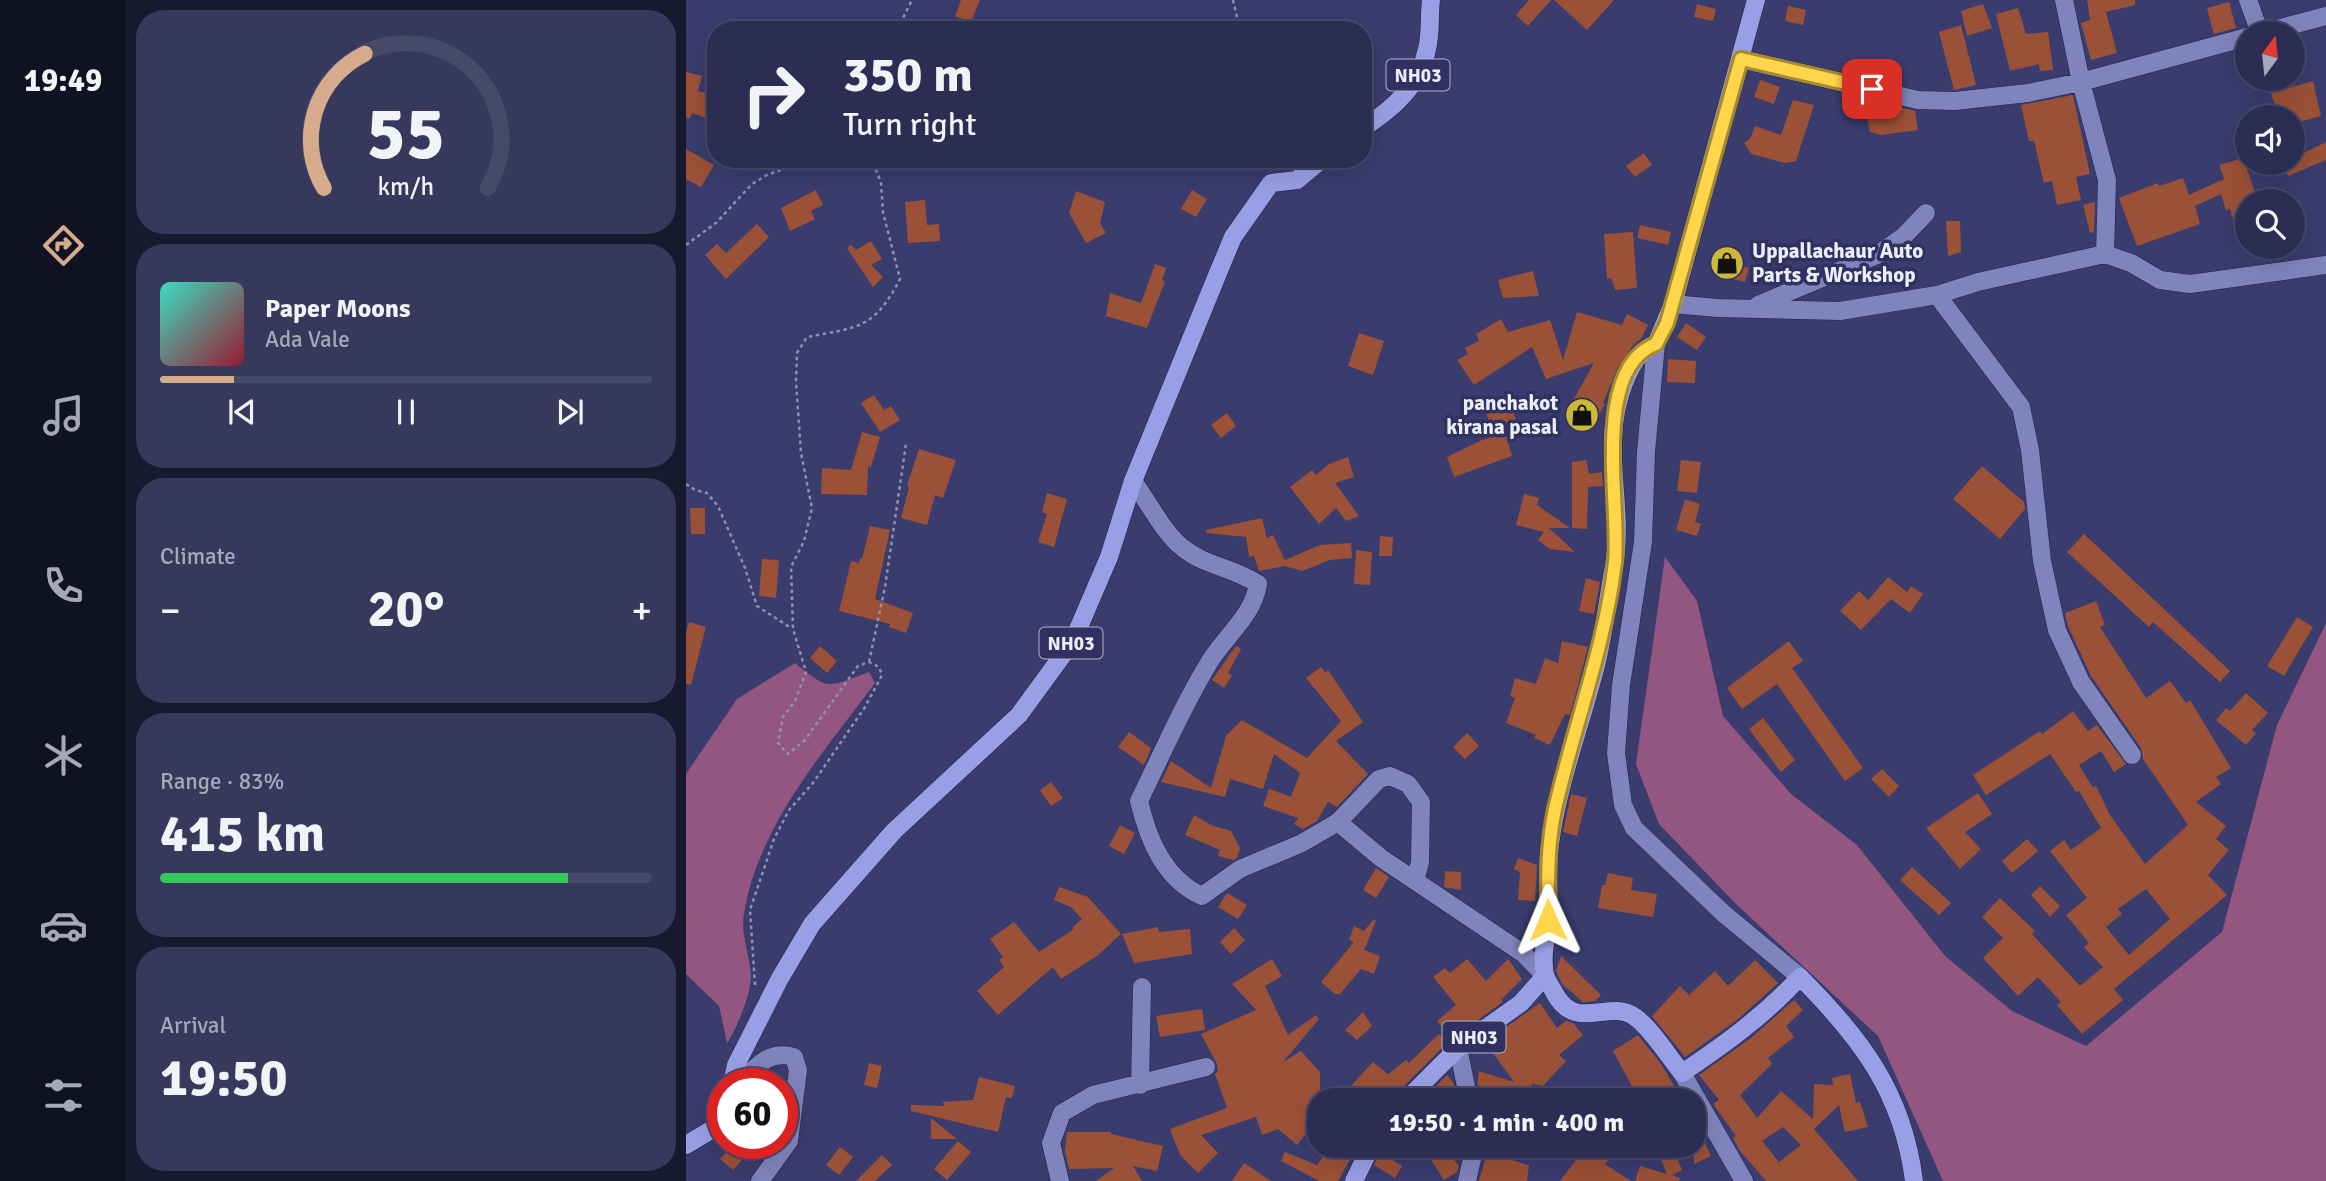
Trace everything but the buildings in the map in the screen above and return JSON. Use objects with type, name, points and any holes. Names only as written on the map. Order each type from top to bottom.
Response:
[{"type":"main road","name":"NH03","points":[[1372,123],[1386,114],[1418,78],[1427,49],[1431,0]]},
{"type":"main road","points":[[1756,0],[1673,304],[1656,344],[1644,348],[1633,363],[1612,421],[1612,464],[1616,500],[1615,562],[1597,662],[1553,820],[1547,870],[1545,976],[1558,999],[1586,1016],[1621,1010],[1636,1017],[1682,1073],[1740,1035],[1800,977],[1840,1018],[1885,1082],[1903,1121],[1914,1181]]},
{"type":"main road","name":"NH03","points":[[735,1068],[779,980],[812,924],[894,831],[1020,715],[1073,641],[1109,557],[1133,481],[1233,237],[1270,183],[1297,180],[1311,168]]},
{"type":"main road","name":"NH03","points":[[1418,1088],[1458,1048],[1521,1003],[1545,976]]},
{"type":"main road","points":[[686,1145],[707,1132]]},
{"type":"main road","points":[[1354,1181],[1365,1158]]},
{"type":"street","points":[[2064,0],[2081,82],[2107,180],[2105,254]]},
{"type":"street","points":[[2248,0],[2256,21]]},
{"type":"street","points":[[2305,21],[2326,16]]},
{"type":"street","points":[[1741,59],[1919,100],[1955,100],[2028,93],[2081,82],[2235,40]]},
{"type":"street","points":[[1749,309],[1877,255],[1903,237],[1926,213]]},
{"type":"street","points":[[1673,304],[1840,311],[1937,295],[1978,282],[2105,254],[2130,263],[2160,280],[2190,284],[2326,265]]},
{"type":"street","points":[[1937,295],[2021,407],[2030,450],[2042,561],[2057,630],[2081,682],[2132,755]]},
{"type":"street","points":[[1656,344],[1646,452],[1643,542],[1621,685],[1616,753],[1623,804],[1634,828],[1723,913],[1800,977]]},
{"type":"street","points":[[1133,481],[1182,548],[1209,563],[1243,574],[1258,584],[1256,598],[1211,659],[1139,801],[1144,824],[1163,864],[1184,888],[1202,896],[1240,869],[1302,844],[1338,822],[1379,779],[1390,776],[1408,785],[1421,802],[1420,862],[1415,881]]},
{"type":"street","points":[[1338,822],[1415,881],[1524,954],[1545,976]]},
{"type":"street","points":[[1140,1085],[1142,987]]},
{"type":"street","points":[[1458,1048],[1466,1088]]},
{"type":"street","points":[[758,1068],[769,1057],[782,1054],[794,1057],[797,1068]]},
{"type":"street","points":[[1060,1181],[1051,1143],[1062,1113],[1093,1095],[1206,1067]]},
{"type":"street","points":[[1682,1073],[1744,1181]]},
{"type":"street","points":[[1467,1181],[1472,1158]]},
{"type":"street","points":[[760,1181],[776,1159]]},
{"type":"path","points":[[902,21],[912,0]]},
{"type":"path","points":[[1233,0],[1238,21]]},
{"type":"path","points":[[686,245],[716,223],[752,184],[785,168]]},
{"type":"path","points":[[755,995],[756,973],[750,910],[774,839],[789,810],[813,783],[883,675],[879,667],[869,662],[858,666],[804,741],[788,754],[778,743],[783,717],[795,701],[806,672],[793,629],[790,568],[804,541],[812,508],[798,417],[797,353],[807,337],[852,329],[874,317],[889,301],[900,278],[883,212],[881,183],[875,168]]},
{"type":"path","points":[[869,662],[885,587],[906,444]]},
{"type":"path","points":[[686,484],[707,493],[718,506],[745,568],[757,606],[793,629]]},
{"type":"shaded area","points":[[1665,557],[1697,601],[1723,716],[1791,794],[1857,845],[1945,956],[2012,1011],[2086,1046],[2222,932],[2277,725],[2326,623],[2326,1181],[1943,1181],[1878,1036],[1736,904],[1659,824],[1636,764]]},
{"type":"shaded area","points":[[795,663],[823,683],[837,683],[869,672],[875,683],[795,792],[763,851],[752,882],[743,922],[751,970],[750,985],[742,1012],[727,1043],[719,1006],[686,974],[686,774],[737,699]]},
{"type":"place","name":"Uppallachaur Auto Parts & Workshop","points":[[1727,263]]},
{"type":"place","name":"panchakot kirana pasal","points":[[1582,415]]},
{"type":"route","points":[[1548,920],[1547,870],[1555,809],[1597,662],[1615,562],[1616,500],[1612,464],[1612,421],[1617,401],[1633,363],[1644,348],[1656,344],[1667,323],[1741,59],[1872,89]]}]
